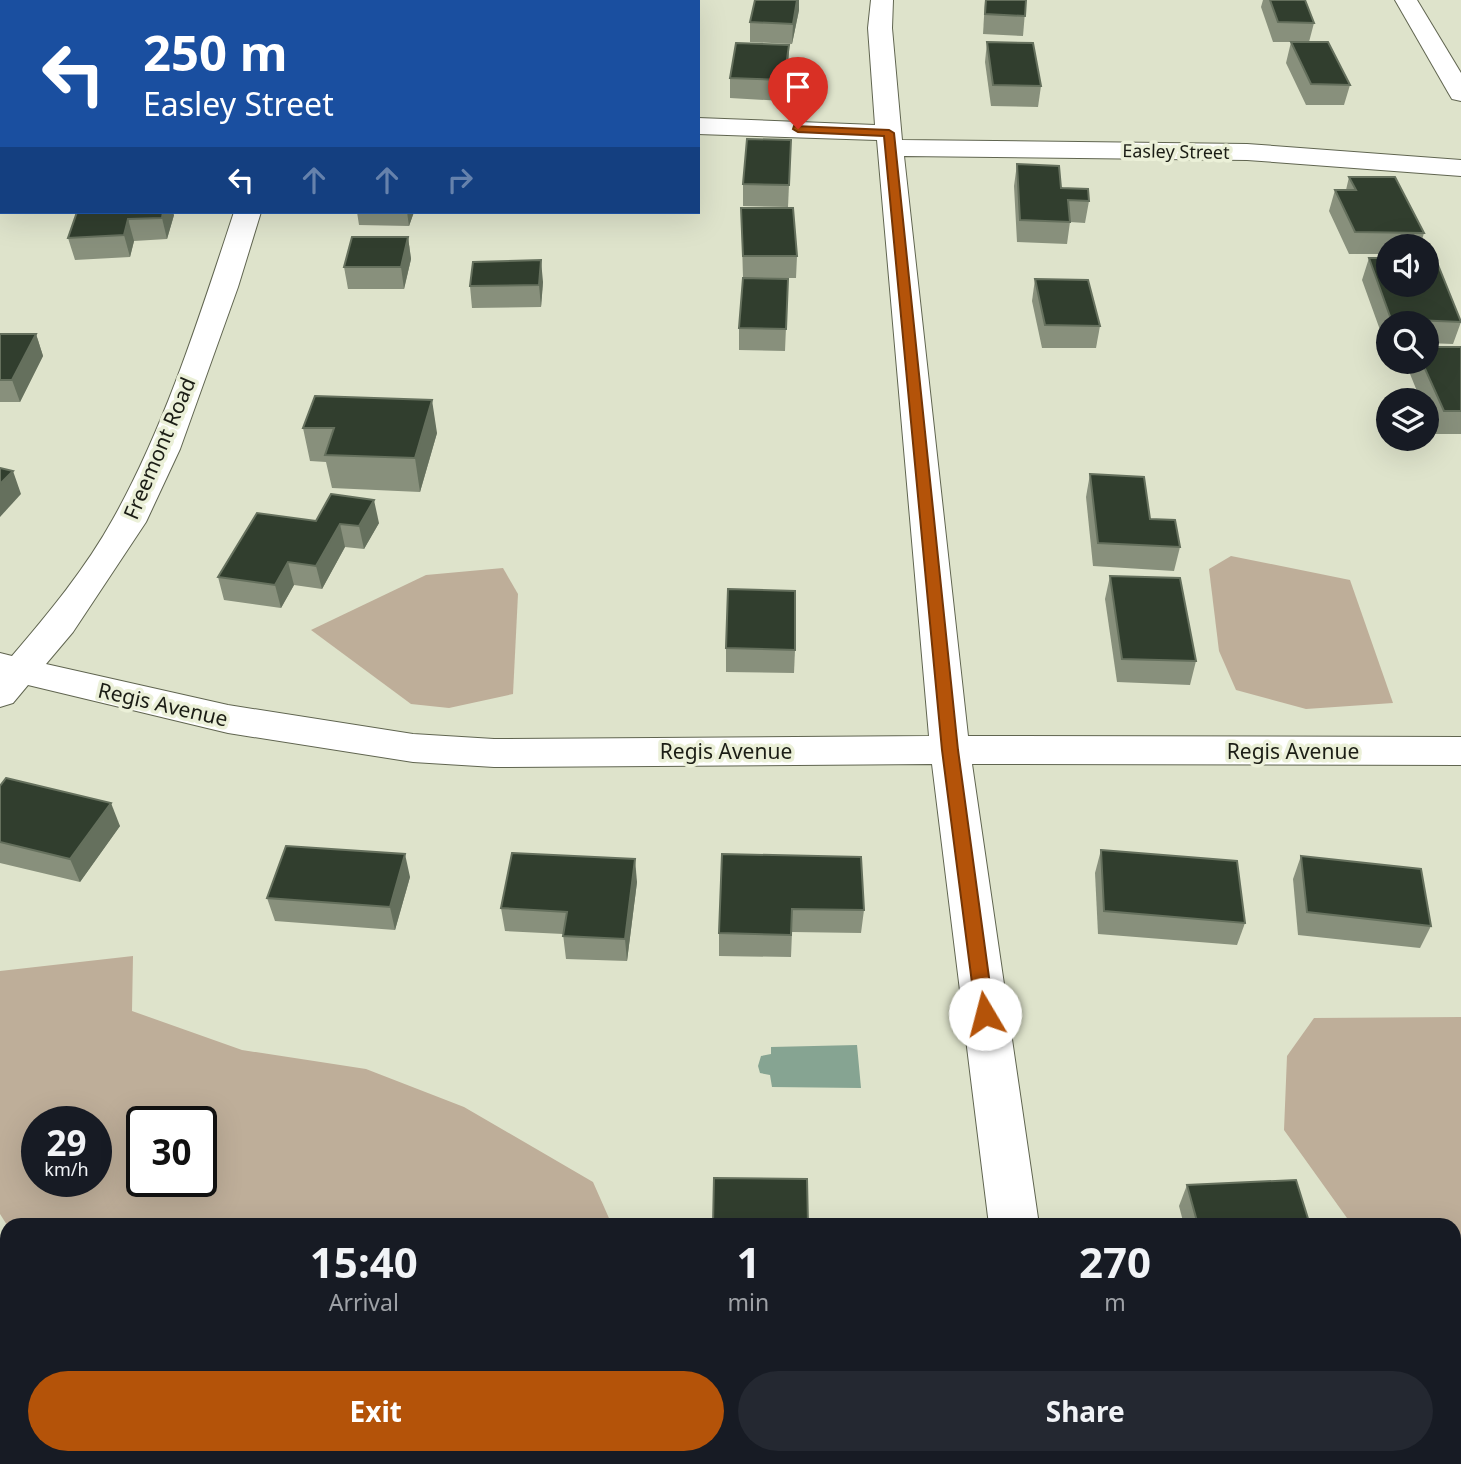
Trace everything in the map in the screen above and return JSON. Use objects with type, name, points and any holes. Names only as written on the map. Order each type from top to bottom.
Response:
[{"type":"street","points":[[882,0],[880,29],[889,141],[950,750],[1013,1218]]},
{"type":"street","points":[[1406,0],[1461,94]]},
{"type":"street","name":"Easley Street","points":[[700,126],[889,141],[1247,152],[1461,168]]},
{"type":"street","name":"Freemont Road","points":[[7,677],[60,623],[129,522],[164,449],[224,287],[247,214]]},
{"type":"street","name":"Regis Avenue","points":[[7,677],[228,719],[413,748],[494,753],[1461,751]]},
{"type":"shaded area","points":[[1231,556],[1350,580],[1393,703],[1306,709],[1236,690],[1219,651],[1209,569]]},
{"type":"shaded area","points":[[503,568],[518,594],[513,694],[449,708],[411,704],[311,630],[426,575]]},
{"type":"shaded area","points":[[133,956],[132,1011],[242,1050],[366,1069],[464,1107],[593,1182],[609,1218],[3,1218],[0,1214],[0,971]]},
{"type":"shaded area","points":[[1461,1017],[1461,1218],[1347,1218],[1284,1130],[1287,1056],[1314,1018]]},
{"type":"shaded area","points":[[857,1045],[861,1088],[772,1087],[770,1075],[760,1073],[758,1066],[761,1056],[771,1054],[771,1047]]},
{"type":"building","points":[[755,0],[797,0],[793,24],[750,22]]},
{"type":"building","points":[[986,0],[1026,0],[1025,16],[985,14]]},
{"type":"building","points":[[1270,0],[1305,0],[1314,23],[1278,22]]},
{"type":"building","points":[[987,42],[1033,43],[1041,86],[993,85]]},
{"type":"building","points":[[1291,42],[1328,42],[1350,85],[1311,84]]},
{"type":"building","points":[[736,43],[789,45],[784,80],[730,78]]},
{"type":"building","points":[[747,139],[791,140],[789,185],[743,184]]},
{"type":"building","points":[[1017,164],[1059,166],[1061,188],[1088,189],[1089,201],[1068,200],[1070,222],[1020,220]]},
{"type":"building","points":[[1349,177],[1395,177],[1424,233],[1355,232],[1335,190],[1356,190]]},
{"type":"building","points":[[741,208],[793,208],[797,256],[743,256]]},
{"type":"building","points":[[76,214],[163,214],[162,218],[128,219],[124,235],[68,238]]},
{"type":"building","points":[[352,237],[408,237],[401,267],[344,267]]},
{"type":"building","points":[[1369,258],[1376,258],[1376,277]]},
{"type":"building","points":[[541,260],[539,285],[470,286],[473,262]]},
{"type":"building","points":[[1439,267],[1461,322],[1439,321],[1439,311],[1388,311],[1383,297],[1439,297]]},
{"type":"building","points":[[743,278],[788,279],[786,329],[739,328]]},
{"type":"building","points":[[1035,279],[1088,280],[1100,326],[1045,325]]},
{"type":"building","points":[[0,334],[36,334],[12,380],[0,380]]},
{"type":"building","points":[[1439,347],[1461,347],[1461,411],[1444,411],[1439,400],[1439,388],[1434,388],[1427,374],[1439,374]]},
{"type":"building","points":[[315,396],[432,400],[415,458],[325,455],[334,428],[303,428]]},
{"type":"building","points":[[0,468],[13,471],[0,484]]},
{"type":"building","points":[[1090,474],[1144,477],[1150,519],[1175,520],[1180,547],[1098,543]]},
{"type":"building","points":[[331,494],[374,500],[359,526],[340,524],[316,566],[288,562],[275,585],[218,577],[257,513],[316,521]]},
{"type":"building","points":[[1110,576],[1180,578],[1196,661],[1122,659]]},
{"type":"building","points":[[728,589],[795,591],[795,650],[726,648]]},
{"type":"building","points":[[6,778],[111,803],[70,859],[0,842],[0,786]]},
{"type":"building","points":[[286,846],[405,854],[390,907],[267,898]]},
{"type":"building","points":[[1101,850],[1237,861],[1245,923],[1104,911]]},
{"type":"building","points":[[512,853],[635,859],[625,939],[563,936],[567,912],[501,908]]},
{"type":"building","points":[[722,854],[861,857],[864,910],[792,909],[791,935],[719,933]]},
{"type":"building","points":[[1301,856],[1421,869],[1431,926],[1307,912]]},
{"type":"building","points":[[714,1178],[807,1179],[808,1218],[713,1218]]},
{"type":"building","points":[[1296,1180],[1308,1218],[1196,1218],[1187,1185]]},
{"type":"route","points":[[798,129],[889,133],[950,750],[985,1014]]}]
